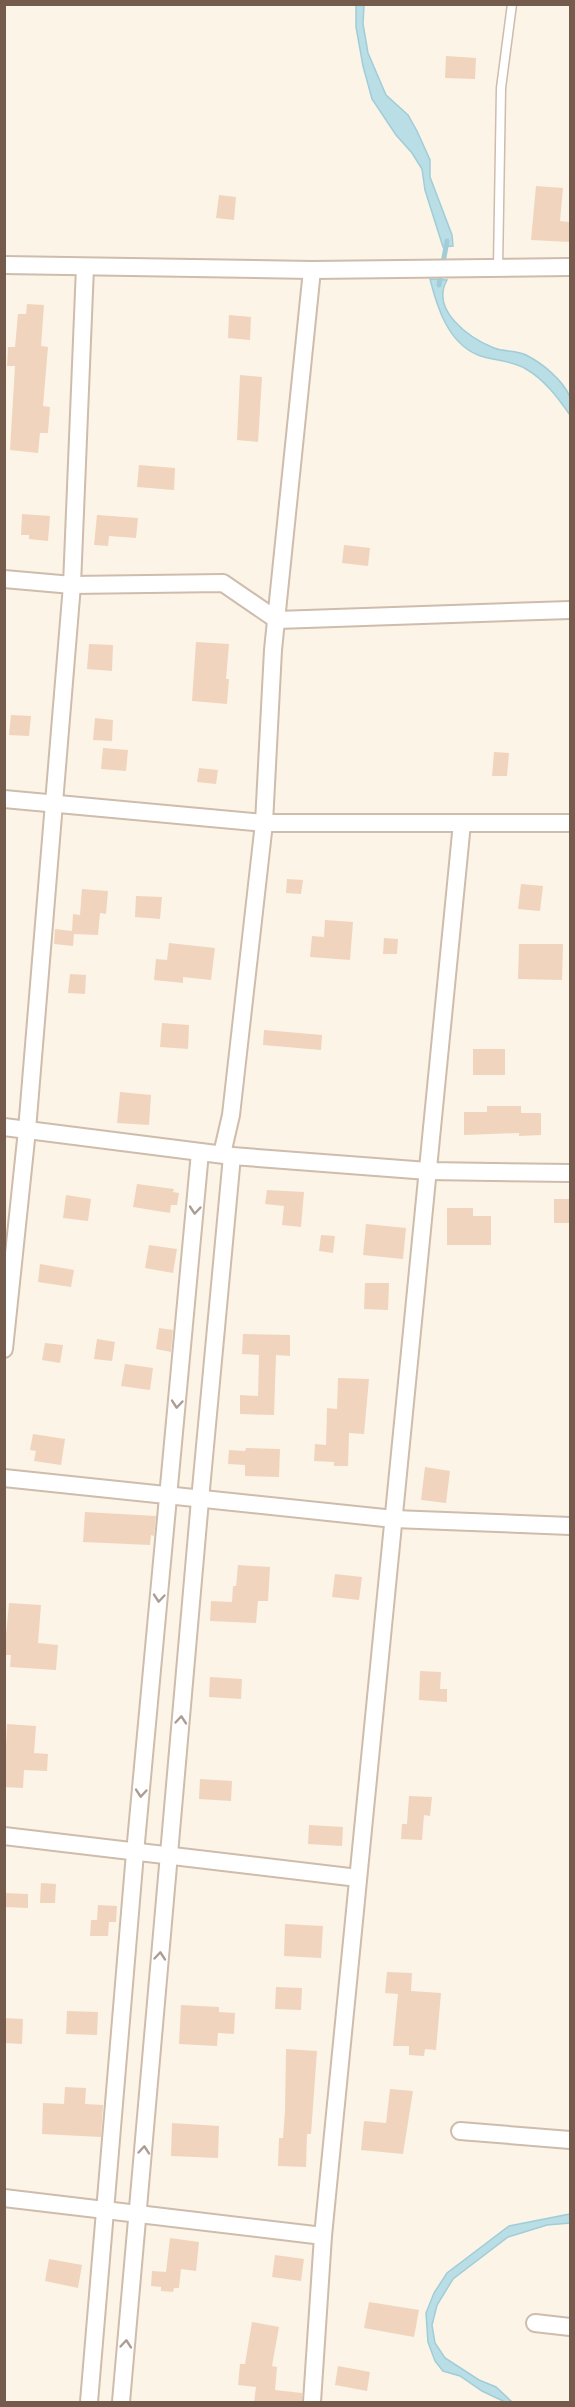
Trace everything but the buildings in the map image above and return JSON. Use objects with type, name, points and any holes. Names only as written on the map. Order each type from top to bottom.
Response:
[{"type":"street","points":[[4,265],[312,270],[570,267]]},
{"type":"street","points":[[4,1349],[27,1130],[72,585],[85,267]]},
{"type":"street","points":[[121,2403],[200,1500],[227,1155],[264,823],[273,650],[312,270]]},
{"type":"street","points":[[4,579],[72,585],[223,583],[277,620],[570,610]]},
{"type":"street","points":[[4,799],[264,823],[570,823]]},
{"type":"street","points":[[312,2403],[323,2236],[462,823]]},
{"type":"street","points":[[4,1127],[227,1155],[428,1171],[570,1173]]},
{"type":"street","points":[[89,2403],[135,1853],[200,1152]]},
{"type":"street","points":[[4,1478],[394,1519],[570,1527]]},
{"type":"street","points":[[4,1836],[169,1858],[358,1878]]},
{"type":"street","points":[[460,2131],[570,2140]]},
{"type":"street","points":[[4,2198],[323,2236]]},
{"type":"street","points":[[535,2324],[570,2327]]},
{"type":"lane","points":[[490,268],[501,88],[512,4]]},
{"type":"water","points":[[356,5],[364,5],[363,24],[368,53],[386,95],[408,115],[430,160],[430,177],[452,235],[453,246],[443,247],[425,190],[422,169],[372,99],[356,27]]},
{"type":"water","points":[[430,279],[447,280],[443,291],[444,302],[455,322],[464,330],[494,348],[526,355],[551,373],[570,397],[570,415],[551,390],[533,373],[515,364],[478,355],[459,342],[445,323]]},
{"type":"water","points":[[570,2214],[570,2223],[547,2225],[508,2237],[453,2279],[437,2305],[432,2325],[435,2343],[445,2358],[479,2380],[496,2387],[512,2402],[505,2402],[482,2391],[460,2376],[443,2371],[435,2361],[428,2342],[426,2313],[434,2293],[447,2273],[509,2226]]},
{"type":"waterway","points":[[439,285],[447,241]]}]
